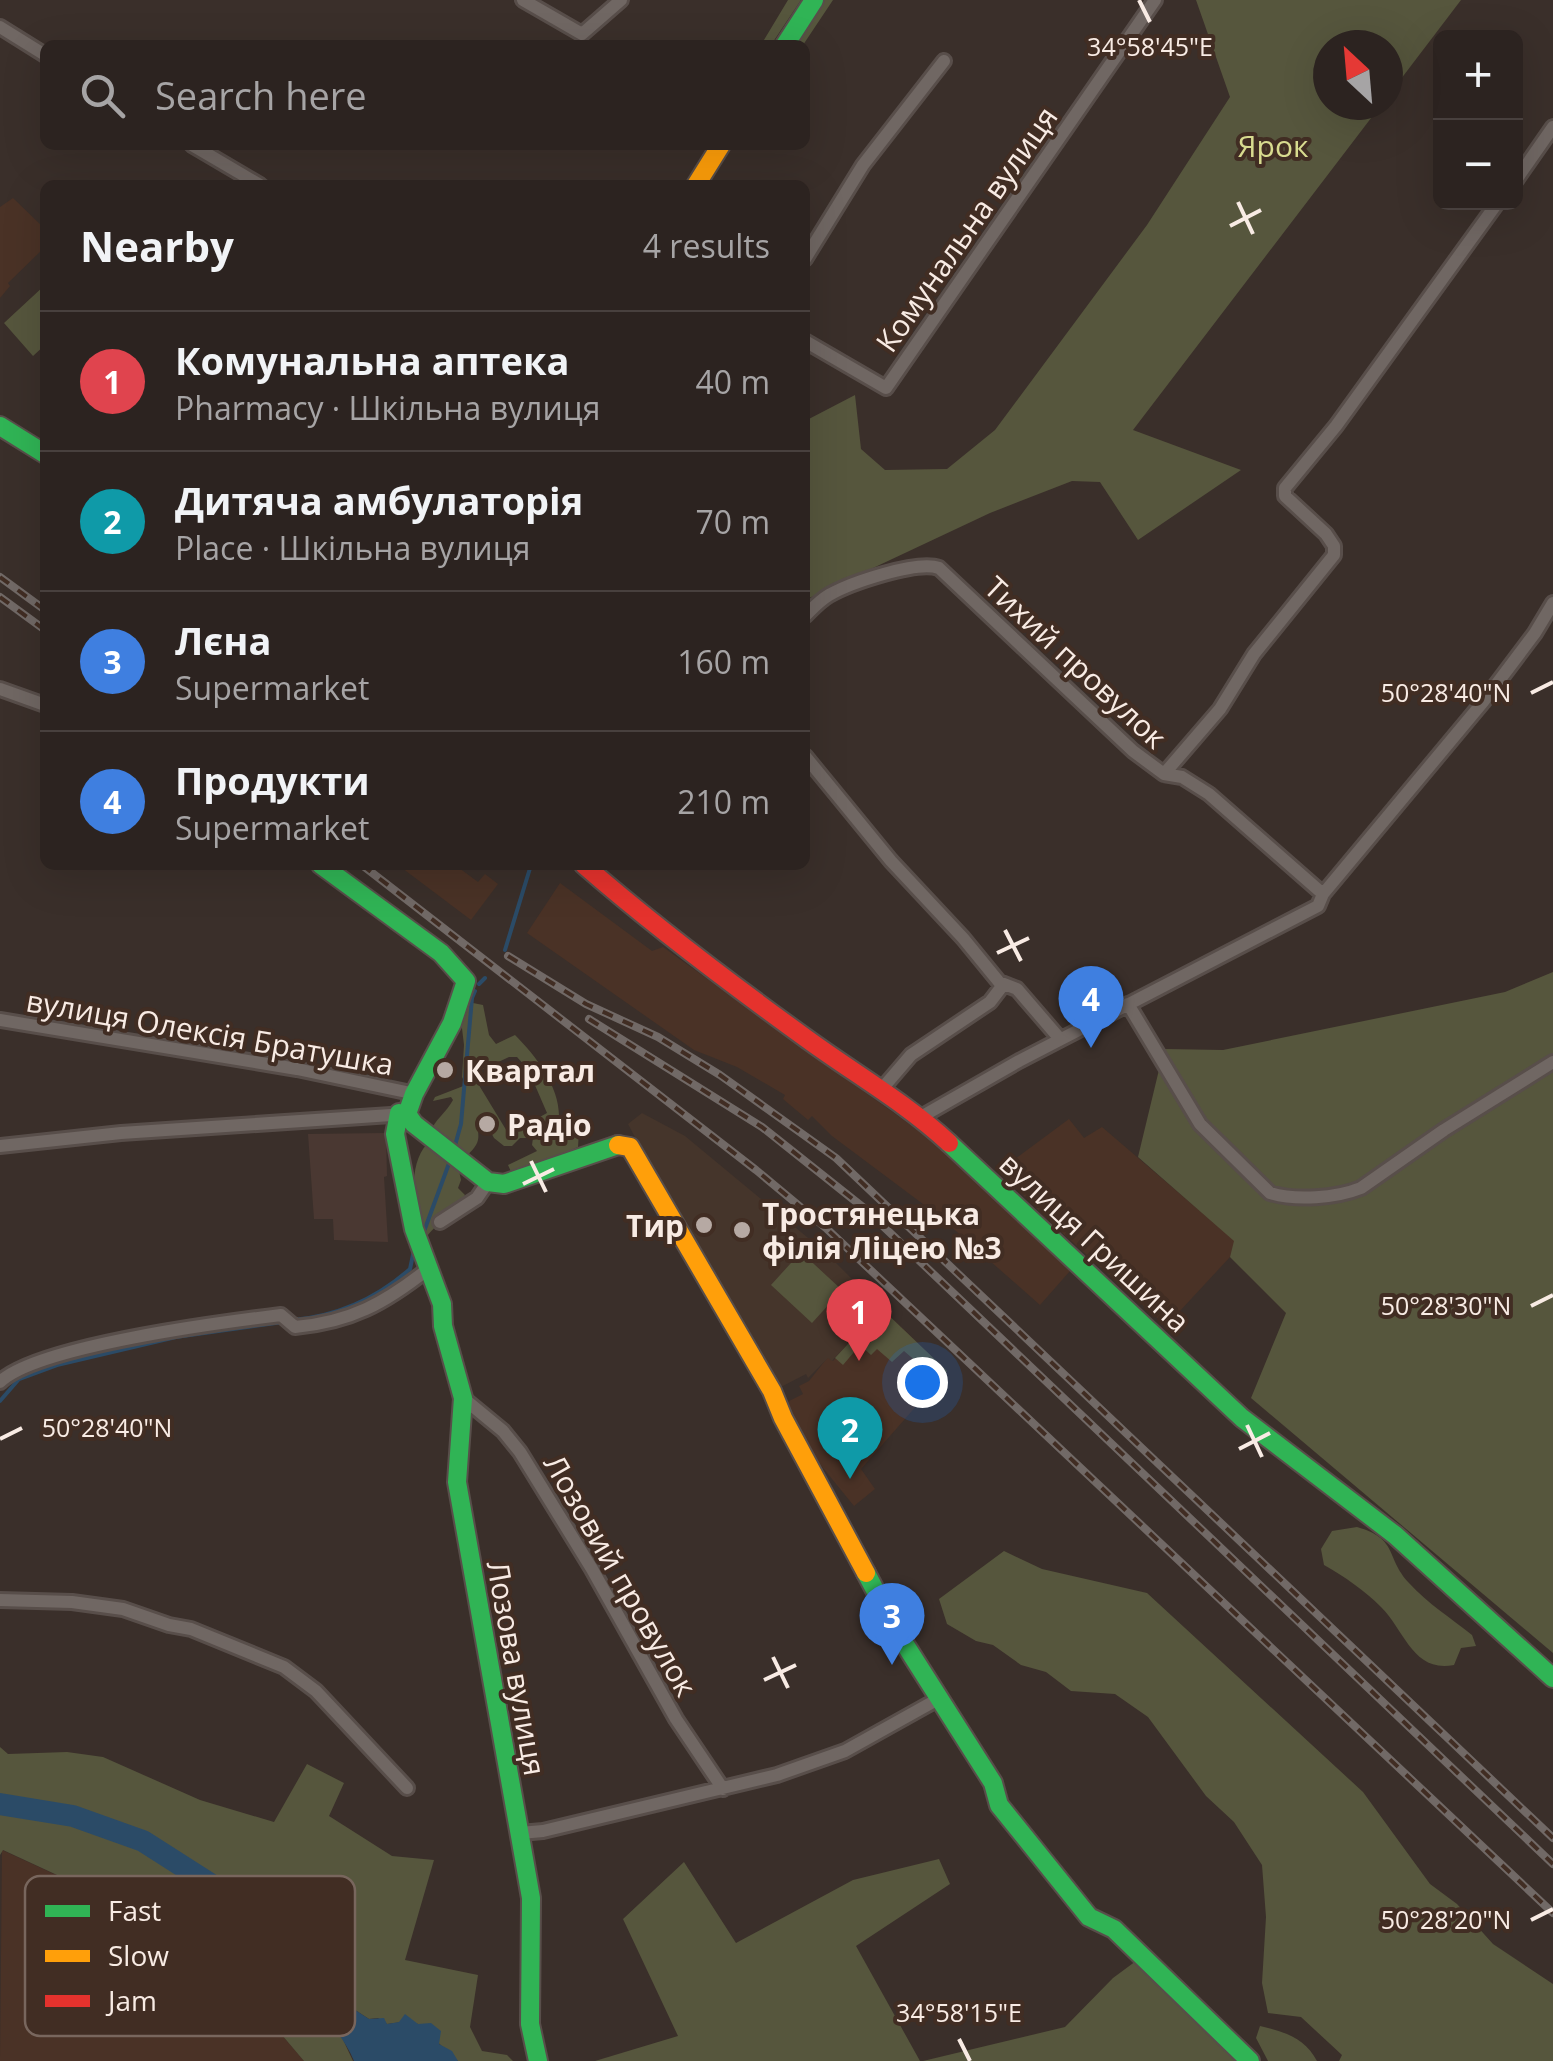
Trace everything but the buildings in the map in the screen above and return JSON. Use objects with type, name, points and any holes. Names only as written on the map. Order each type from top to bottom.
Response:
[{"type":"street","points":[[523,0],[582,34],[620,0]]},
{"type":"street","points":[[787,40],[814,0]]},
{"type":"street","name":"Комунальна вулиця","points":[[810,344],[886,388],[1155,0]]},
{"type":"street","points":[[0,27],[40,53]]},
{"type":"street","points":[[810,251],[863,165],[944,61]]},
{"type":"street","points":[[1523,170],[1553,127]]},
{"type":"street","points":[[200,150],[252,180]]},
{"type":"street","points":[[699,180],[718,150]]},
{"type":"street","points":[[1164,774],[1220,709],[1254,654],[1334,555],[1331,540],[1285,496],[1284,488],[1336,426],[1492,210]]},
{"type":"street","points":[[0,426],[40,451]]},
{"type":"street","name":"Тихий провулок","points":[[810,610],[843,588],[913,567],[939,568],[1132,751],[1164,774],[1182,777],[1210,794],[1324,894]]},
{"type":"street","points":[[921,1117],[1060,1039],[1318,906],[1535,634],[1553,602]]},
{"type":"street","points":[[0,688],[40,703]]},
{"type":"street","points":[[810,762],[891,861],[1003,985],[1017,989],[1060,1039]]},
{"type":"street","points":[[329,870],[441,953],[466,981],[443,1043],[411,1093]]},
{"type":"street","name":"вулиця Гришина","points":[[590,870],[642,916],[808,1040],[921,1117],[1242,1418],[1395,1535],[1553,1678]]},
{"type":"street","points":[[881,1090],[911,1055],[990,1002],[1003,985]]},
{"type":"street","points":[[1128,1004],[1200,1124],[1270,1193],[1282,1197],[1348,1193],[1361,1188],[1553,1062]]},
{"type":"street","name":"вулиця Олексія Братушка","points":[[0,1020],[298,1069],[411,1093]]},
{"type":"street","name":"Лозова вулиця","points":[[411,1093],[395,1134],[414,1229],[436,1287],[463,1398],[457,1482],[531,1898],[530,2024],[538,2061]]},
{"type":"street","points":[[0,1146],[121,1133],[403,1114],[488,1182],[504,1184],[603,1148],[620,1144],[630,1147],[772,1391],[899,1635],[993,1783],[999,1805],[1089,1917],[1114,1928],[1250,2061]]},
{"type":"street","points":[[440,1222],[477,1198],[488,1182]]},
{"type":"street","points":[[0,1382],[6,1376],[54,1358],[187,1328],[281,1315],[295,1326],[323,1324],[366,1312],[428,1269]]},
{"type":"street","name":"Лозовий провулок","points":[[463,1398],[520,1452],[610,1600],[676,1719],[723,1789]]},
{"type":"street","points":[[0,1600],[72,1602],[123,1609],[191,1629],[284,1667],[316,1691],[407,1788]]},
{"type":"street","points":[[520,1833],[543,1831],[777,1775],[845,1750],[940,1698]]},
{"type":"shaded area","points":[[13,198],[40,224],[40,252],[8,283],[10,286],[0,298],[0,207]]},
{"type":"shaded area","points":[[405,870],[462,870],[478,882],[485,874],[498,884],[471,920]]},
{"type":"shaded area","points":[[560,883],[652,951],[663,947],[926,1136],[1070,1271],[1040,1305],[939,1216],[832,1136],[812,1116],[808,1120],[783,1099],[785,1095],[737,1067],[694,1050],[527,933]]},
{"type":"shaded area","name":"Тростянецька філія Ліцею №3","points":[[642,1113],[685,1136],[825,1252],[881,1308],[832,1361],[828,1358],[808,1378],[806,1374],[777,1389],[628,1124]]},
{"type":"shaded area","points":[[1069,1119],[1084,1138],[1102,1127],[1235,1241],[1230,1257],[1166,1326],[999,1171]]},
{"type":"shaded area","points":[[386,1133],[388,1242],[334,1240],[333,1219],[314,1219],[308,1134]]},
{"type":"shaded area","points":[[881,1308],[947,1371],[861,1469],[875,1489],[854,1506],[819,1463],[785,1403],[803,1394],[799,1386],[809,1381],[828,1357],[833,1361]]},
{"type":"shaded area","points":[[2,1850],[58,1876],[25,1876],[25,2036],[283,2036],[304,2061],[0,2061]]},
{"type":"green space","points":[[788,0],[801,0],[774,40],[764,40]]},
{"type":"green space","points":[[820,0],[833,0],[806,40],[792,40]]},
{"type":"green space","name":"Ярок","points":[[1196,0],[1461,0],[1438,30],[1433,30],[1433,37],[1403,76],[1403,30],[1313,30],[1313,120],[1370,120],[1133,430],[1241,470],[1138,540],[1100,482],[1072,481],[990,513],[810,598],[810,418],[855,395],[861,449],[885,470],[947,469],[995,430],[1147,225],[1230,97]]},
{"type":"green space","points":[[40,290],[40,350],[33,356],[4,323]]},
{"type":"green space","points":[[1553,972],[1553,1653],[1251,1398],[1286,1313],[1230,1257],[1234,1241],[1138,1157],[1164,1049],[1223,1050],[1505,992]]},
{"type":"green space","points":[[468,1002],[483,1005],[489,1035],[496,1044],[515,1035],[523,1043],[551,1084],[559,1118],[579,1131],[578,1147],[513,1176],[508,1165],[537,1151],[532,1145],[533,1138],[520,1138],[512,1146],[504,1146],[494,1138],[481,1114],[478,1140],[466,1156],[430,1133],[453,1100],[451,1097],[433,1101],[435,1097],[466,1085],[462,1077],[461,1020]],"holes":[[[509,1057],[517,1057],[528,1069],[547,1113],[538,1118],[537,1126],[529,1122],[508,1133],[474,1077]]]},
{"type":"green space","points":[[427,1144],[458,1166],[458,1188],[465,1195],[421,1245],[414,1179],[420,1154]]},
{"type":"green space","points":[[801,1252],[842,1290],[812,1323],[771,1285]]},
{"type":"green space","points":[[881,1308],[947,1371],[939,1381],[904,1351],[892,1362],[877,1349],[871,1355],[860,1345],[843,1365],[835,1358]]},
{"type":"green space","points":[[1357,1527],[1386,1543],[1409,1583],[1472,1635],[1476,1646],[1461,1648],[1454,1665],[1440,1666],[1419,1656],[1381,1607],[1324,1565],[1321,1549],[1332,1531]]},
{"type":"green space","points":[[1004,1551],[1042,1569],[1147,1593],[1363,1792],[1430,1884],[1457,1904],[1493,1944],[1553,1984],[1553,2061],[1339,2061],[1342,2055],[1301,2017],[1268,2013],[1262,1983],[1266,1917],[1262,1865],[1234,1822],[1206,1796],[1148,1717],[1115,1694],[1071,1691],[1046,1672],[1021,1665],[993,1645],[976,1641],[947,1624],[939,1599]]},
{"type":"green space","points":[[0,1747],[8,1754],[67,1752],[103,1757],[200,1800],[274,1822],[307,1764],[344,1783],[329,1816],[392,1856],[434,1860],[405,1960],[478,1975],[470,2027],[482,2051],[507,2055],[513,2061],[458,2061],[418,2024],[387,2024],[355,2010],[355,1876],[59,1876],[3,1850],[0,1855]]},
{"type":"green space","points":[[939,1859],[950,1884],[856,1946],[920,2061],[595,2061],[678,2036],[623,1919],[684,1862],[736,1943],[853,1880]]},
{"type":"green space","points":[[1136,1961],[1240,2061],[923,2061],[1065,2027],[1113,1978]]},
{"type":"green space","points":[[1260,2026],[1293,2037],[1317,2061],[1268,2061],[1256,2038]]},
{"type":"green space","points":[[283,2036],[341,2036],[353,2061],[304,2061]]},
{"type":"water","points":[[355,2010],[369,2019],[384,2018],[387,2024],[399,2022],[405,2014],[418,2024],[431,2023],[441,2031],[439,2044],[452,2051],[458,2061],[354,2061],[340,2036],[355,2036]]},
{"type":"waterway","points":[[505,950],[529,870]]},
{"type":"waterway","points":[[479,984],[485,978]]},
{"type":"waterway","points":[[454,1149],[461,1124],[475,991]]},
{"type":"waterway","points":[[423,1234],[451,1158]]},
{"type":"waterway","points":[[293,1320],[341,1310],[384,1289],[410,1269],[414,1250]]},
{"type":"waterway","points":[[0,1401],[19,1379],[57,1365],[176,1337],[283,1322]]},
{"type":"waterway","points":[[0,1804],[73,1816],[143,1841],[198,1876]]},
{"type":"railway","points":[[0,577],[40,606]]},
{"type":"railway","points":[[0,597],[40,626]]},
{"type":"railway","points":[[368,870],[827,1229],[1553,1913]]},
{"type":"railway","points":[[508,956],[586,1004],[658,1037],[720,1075],[836,1158],[1553,1838]]},
{"type":"railway","points":[[589,1019],[762,1127],[864,1208],[1553,1864]]},
{"type":"traffic: fast","points":[[788,40],[814,0]]},
{"type":"traffic: fast","points":[[0,426],[40,451]]},
{"type":"traffic: fast","points":[[328,870],[441,953],[466,981],[452,1023],[414,1094],[407,1114],[414,1124],[488,1182],[504,1184],[618,1145]]},
{"type":"traffic: fast","points":[[399,1113],[395,1134],[414,1229],[442,1304],[443,1326],[463,1398],[457,1482],[531,1898],[530,2024],[538,2061]]},
{"type":"traffic: fast","points":[[949,1143],[1242,1418],[1395,1535],[1553,1678]]},
{"type":"traffic: fast","points":[[866,1573],[899,1635],[993,1783],[999,1805],[1089,1917],[1114,1929],[1250,2061]]},
{"type":"traffic: slow","points":[[699,180],[718,150]]},
{"type":"traffic: slow","points":[[618,1145],[630,1147],[772,1391],[866,1573]]},
{"type":"traffic: jam","points":[[590,870],[722,976],[949,1143]]},
{"type":"place","name":"Продукти","points":[[1091,1048]]},
{"type":"place","name":"Квартал","points":[[445,1070]]},
{"type":"place","name":"Радіо","points":[[487,1124]]},
{"type":"place","name":"Тир","points":[[704,1225]]},
{"type":"place","name":"Тростянецька філія Ліцею №3","points":[[742,1230]]},
{"type":"place","name":"Комунальна аптека","points":[[859,1361]]},
{"type":"place","name":"Дитяча амбулаторія","points":[[850,1479]]},
{"type":"place","name":"Лєна","points":[[892,1665]]}]
